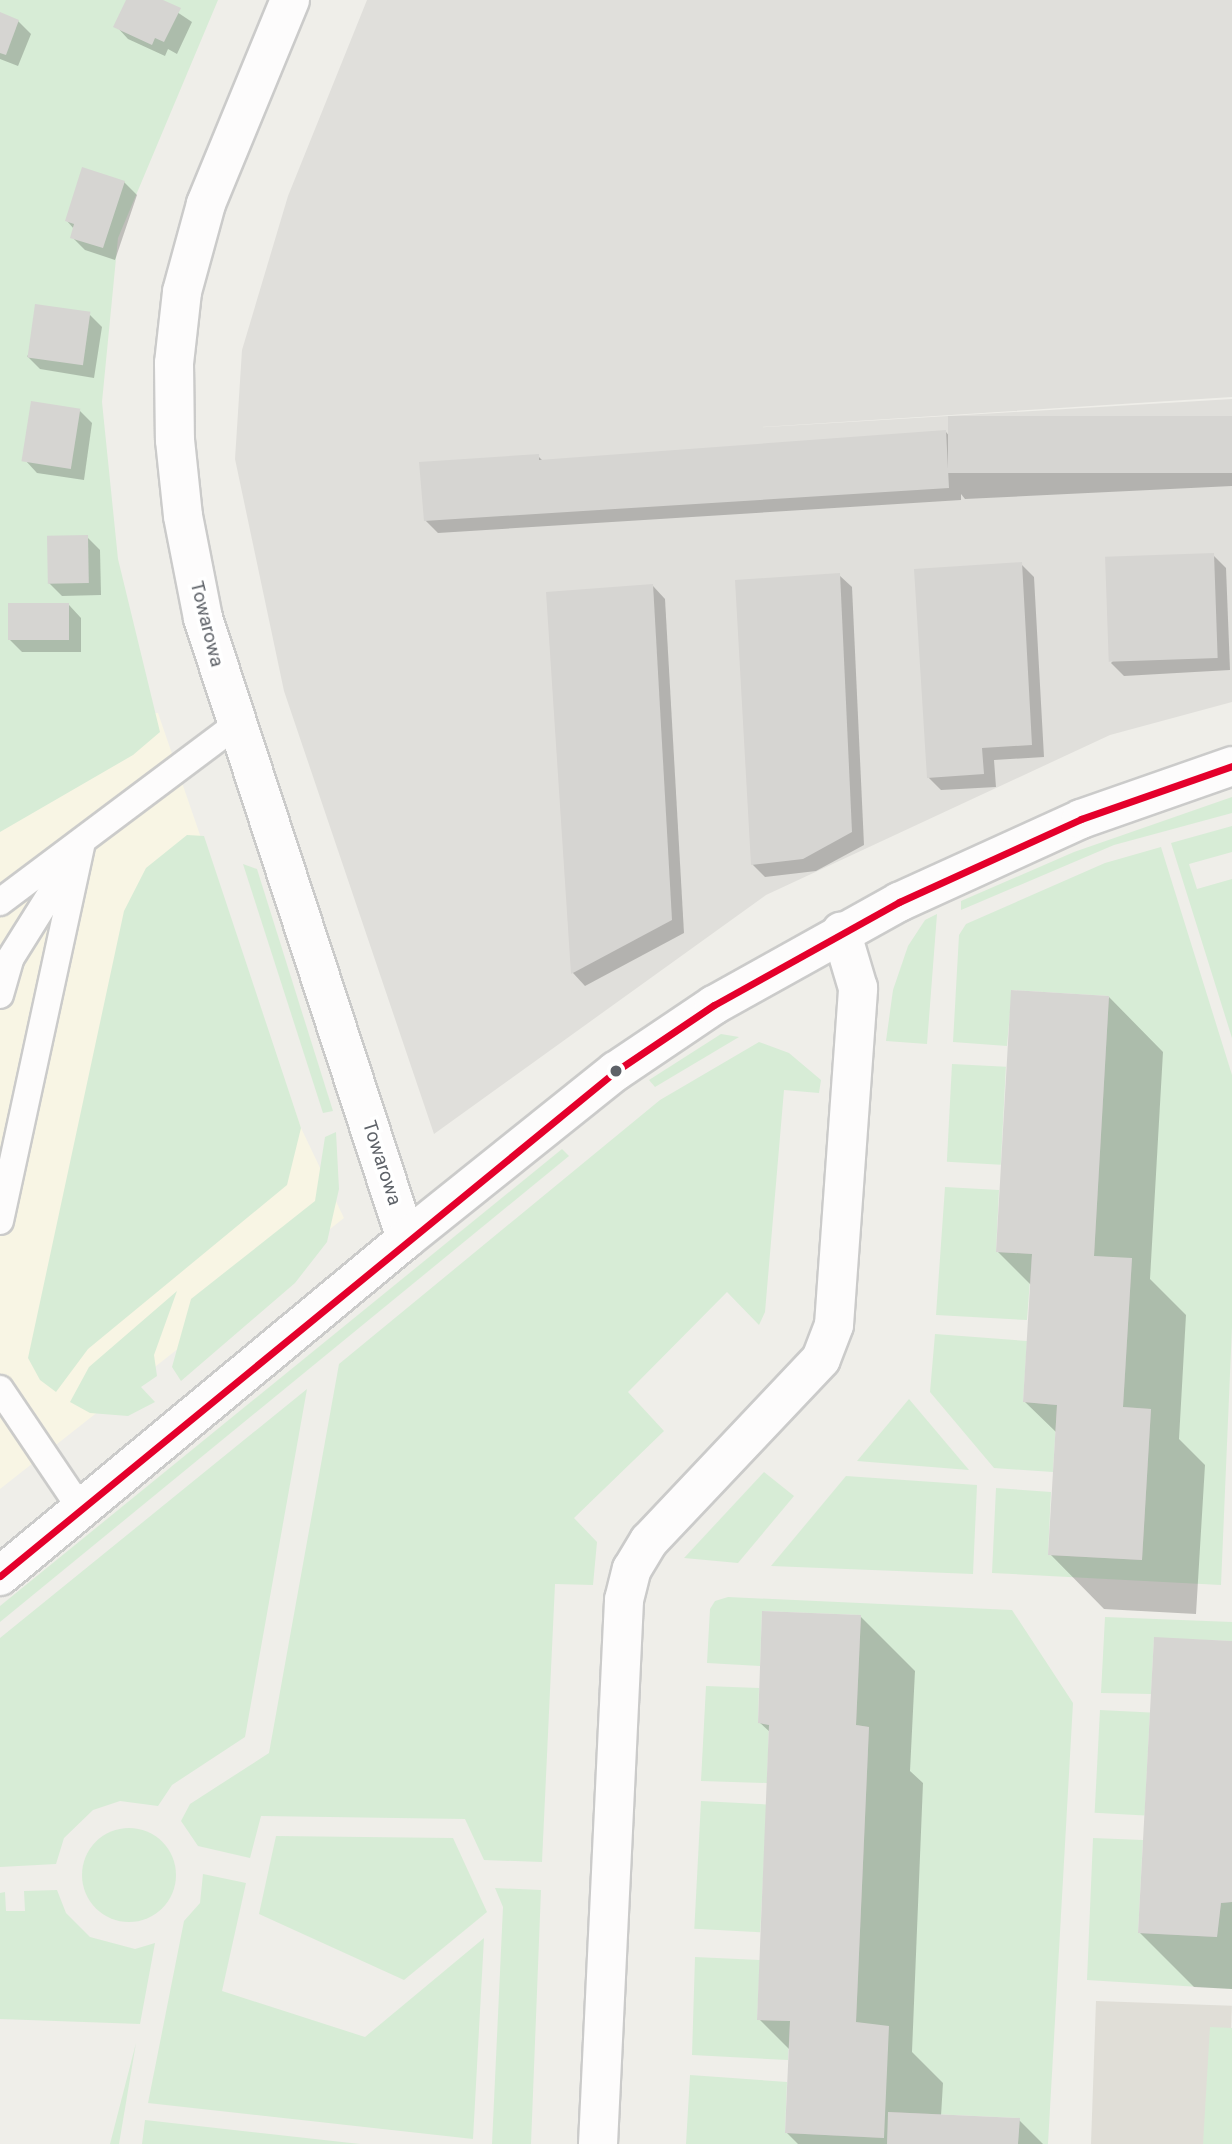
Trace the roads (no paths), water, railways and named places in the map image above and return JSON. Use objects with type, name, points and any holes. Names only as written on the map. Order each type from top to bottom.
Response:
[{"type":"street","name":"Towarowa","points":[[290,0],[206,204],[182,292],[174,363],[175,440],[183,516],[203,618],[406,1239]]},
{"type":"street","points":[[0,1576],[83,1512],[406,1239],[616,1071],[714,1005],[841,931],[1081,819],[1232,766]]},
{"type":"street","points":[[598,2144],[624,1600],[632,1569],[649,1541],[821,1359],[834,1325],[858,988],[841,931]]},
{"type":"lane","points":[[0,902],[236,725]]},
{"type":"lane","points":[[0,995],[10,958],[82,842]]},
{"type":"lane","points":[[0,1220],[82,842]]},
{"type":"lane","points":[[0,1389],[83,1512]]}]
